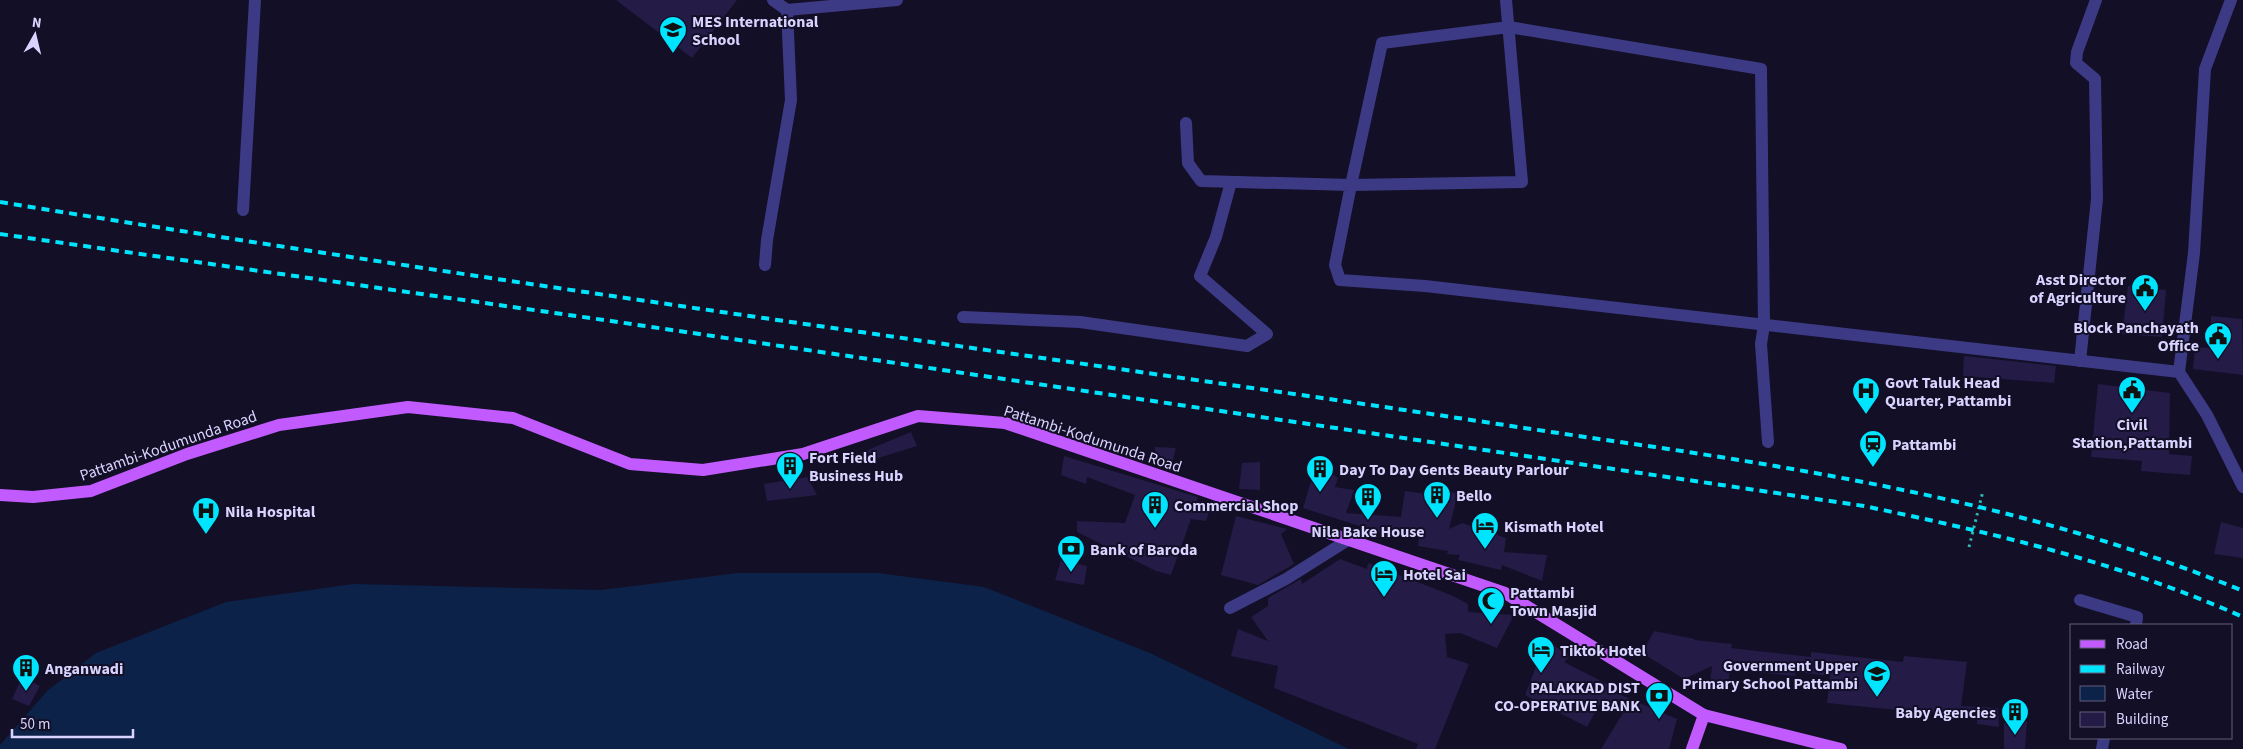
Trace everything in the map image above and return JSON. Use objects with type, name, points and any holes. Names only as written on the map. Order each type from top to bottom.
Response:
[{"type":"main road","name":"Pattambi-Kodumunda Road","points":[[0,495],[33,497],[91,491],[187,454],[280,425],[408,407],[513,418],[630,464],[703,470],[803,454],[918,416],[1005,423],[1505,593],[1704,715],[1841,749]]},
{"type":"main road","points":[[1692,749],[1704,715]]},
{"type":"street","points":[[242,210],[255,0]]},
{"type":"street","points":[[773,0],[787,10],[897,0]]},
{"type":"street","points":[[1186,124],[1188,163],[1201,181],[1351,185],[1522,182],[1506,0]]},
{"type":"street","points":[[2080,361],[2097,199],[2095,79],[2076,62],[2077,52],[2096,0]]},
{"type":"street","points":[[2230,0],[2205,68],[2194,253],[2179,372],[2207,415],[2243,487]]},
{"type":"street","points":[[765,265],[767,240],[791,100],[787,10]]},
{"type":"street","points":[[1768,442],[1761,344],[1764,326],[1761,70],[1509,27],[1382,43],[1335,265],[1340,280],[1425,286],[1764,326],[2179,372]]},
{"type":"street","points":[[963,317],[1080,322],[1247,346],[1267,334],[1200,276],[1216,237],[1231,182]]},
{"type":"street","points":[[1230,608],[1286,579],[1348,540]]},
{"type":"street","points":[[2080,600],[2137,617],[2136,624]]},
{"type":"path","points":[[1969,547],[1983,491]]},
{"type":"water","points":[[737,573],[878,573],[984,587],[1150,653],[1349,749],[0,749],[0,745],[47,691],[96,653],[226,602],[353,584],[601,590]]},
{"type":"building","points":[[616,0],[737,0],[692,58]]},
{"type":"building","name":"Asst Director of Agriculture","points":[[2128,286],[2166,290],[2162,337],[2122,334]]},
{"type":"building","points":[[2211,316],[2242,319],[2243,375],[2193,369],[2195,347],[2211,348]]},
{"type":"building","points":[[1964,356],[2056,366],[2054,383],[1963,376]]},
{"type":"building","name":"Civil Station,Pattambi","points":[[2098,384],[2170,393],[2169,454],[2192,456],[2190,475],[2141,471],[2142,461],[2091,457]]},
{"type":"building","points":[[911,432],[917,446],[856,465],[853,456]]},
{"type":"building","points":[[1155,447],[1176,448],[1172,463],[1155,461]]},
{"type":"building","name":"Commercial Shop","points":[[1064,456],[1198,497],[1196,503],[1212,504],[1206,521],[1191,519],[1171,575],[1156,571],[1077,532],[1077,521],[1125,523],[1135,495],[1087,477],[1086,484],[1061,475]]},
{"type":"building","points":[[1260,462],[1260,490],[1239,489],[1242,463]]},
{"type":"building","points":[[1314,471],[1327,471],[1338,478],[1335,487],[1354,490],[1346,513],[1401,517],[1405,491],[1426,494],[1427,490],[1458,493],[1449,529],[1462,523],[1506,538],[1504,552],[1547,555],[1542,581],[1502,565],[1501,570],[1458,560],[1460,555],[1447,554],[1448,551],[1418,546],[1419,538],[1384,532],[1384,534],[1303,508]]},
{"type":"building","name":"Fort Field Business Hub","points":[[807,477],[817,495],[767,501],[764,484]]},
{"type":"building","points":[[1236,516],[1287,529],[1281,534],[1294,564],[1258,585],[1221,575]]},
{"type":"building","points":[[2221,522],[2243,528],[2243,558],[2214,554]]},
{"type":"building","points":[[1340,559],[1367,569],[1368,563],[1451,595],[1468,604],[1468,612],[1514,615],[1497,648],[1460,633],[1445,634],[1447,657],[1469,664],[1435,749],[1416,749],[1418,744],[1274,688],[1278,666],[1231,656],[1238,629],[1268,641],[1251,617],[1268,606],[1268,598],[1301,579],[1302,584]]},
{"type":"building","name":"Bank of Baroda","points":[[1061,560],[1087,566],[1084,585],[1055,580]]},
{"type":"building","name":"Government Upper Primary School Pattambi","points":[[1654,631],[1694,640],[1732,644],[1731,648],[1811,657],[1811,652],[1903,662],[1904,656],[1967,662],[1961,706],[1998,708],[1999,727],[1977,724],[1977,719],[1923,711],[1827,703],[1830,676],[1796,672],[1795,676],[1730,669],[1728,684],[1710,683],[1712,666],[1684,679],[1642,653]]},
{"type":"building","points":[[1546,641],[1571,656],[1564,662],[1609,685],[1607,689],[1677,719],[1669,749],[1601,749],[1623,713],[1602,700],[1587,727],[1525,695]]},
{"type":"building","name":"Anganwadi","points":[[22,677],[40,686],[29,706],[12,699]]},
{"type":"building","name":"Baby Agencies","points":[[2027,721],[2025,749],[2004,749],[2004,723]]},
{"type":"railway","points":[[0,202],[492,278],[1400,409],[1805,471],[1954,501],[2027,519],[2100,540],[2172,564],[2243,591]]},
{"type":"railway","points":[[0,234],[611,321],[1864,506],[1961,527],[2104,565],[2197,598],[2243,617]]},
{"type":"place","name":"MES International School","points":[[673,54]]},
{"type":"place","name":"Asst Director of Agriculture","points":[[2145,312]]},
{"type":"place","name":"Block Panchayath Office","points":[[2218,360]]},
{"type":"place","name":"Civil Station,Pattambi","points":[[2132,414]]},
{"type":"place","name":"Govt Taluk Head Quarter, Pattambi","points":[[1866,415]]},
{"type":"place","name":"Pattambi","points":[[1873,468]]},
{"type":"place","name":"Fort Field Business Hub","points":[[790,490]]},
{"type":"place","name":"Day To Day Gents Beauty Parlour","points":[[1320,493]]},
{"type":"place","name":"Bello","points":[[1437,519]]},
{"type":"place","name":"Nila Bake House","points":[[1368,521]]},
{"type":"place","name":"Commercial Shop","points":[[1155,529]]},
{"type":"place","name":"Nila Hospital","points":[[206,535]]},
{"type":"place","name":"Kismath Hotel","points":[[1485,550]]},
{"type":"place","name":"Bank of Baroda","points":[[1071,573]]},
{"type":"place","name":"Hotel Sai","points":[[1384,598]]},
{"type":"place","name":"Pattambi Town Masjid","points":[[1491,625]]},
{"type":"place","name":"Tiktok Hotel","points":[[1541,674]]},
{"type":"place","name":"Anganwadi","points":[[26,692]]},
{"type":"place","name":"Government Upper Primary School Pattambi","points":[[1877,698]]},
{"type":"place","name":"PALAKKAD DIST CO-OPERATIVE BANK","points":[[1659,720]]},
{"type":"place","name":"Baby Agencies","points":[[2015,736]]}]
